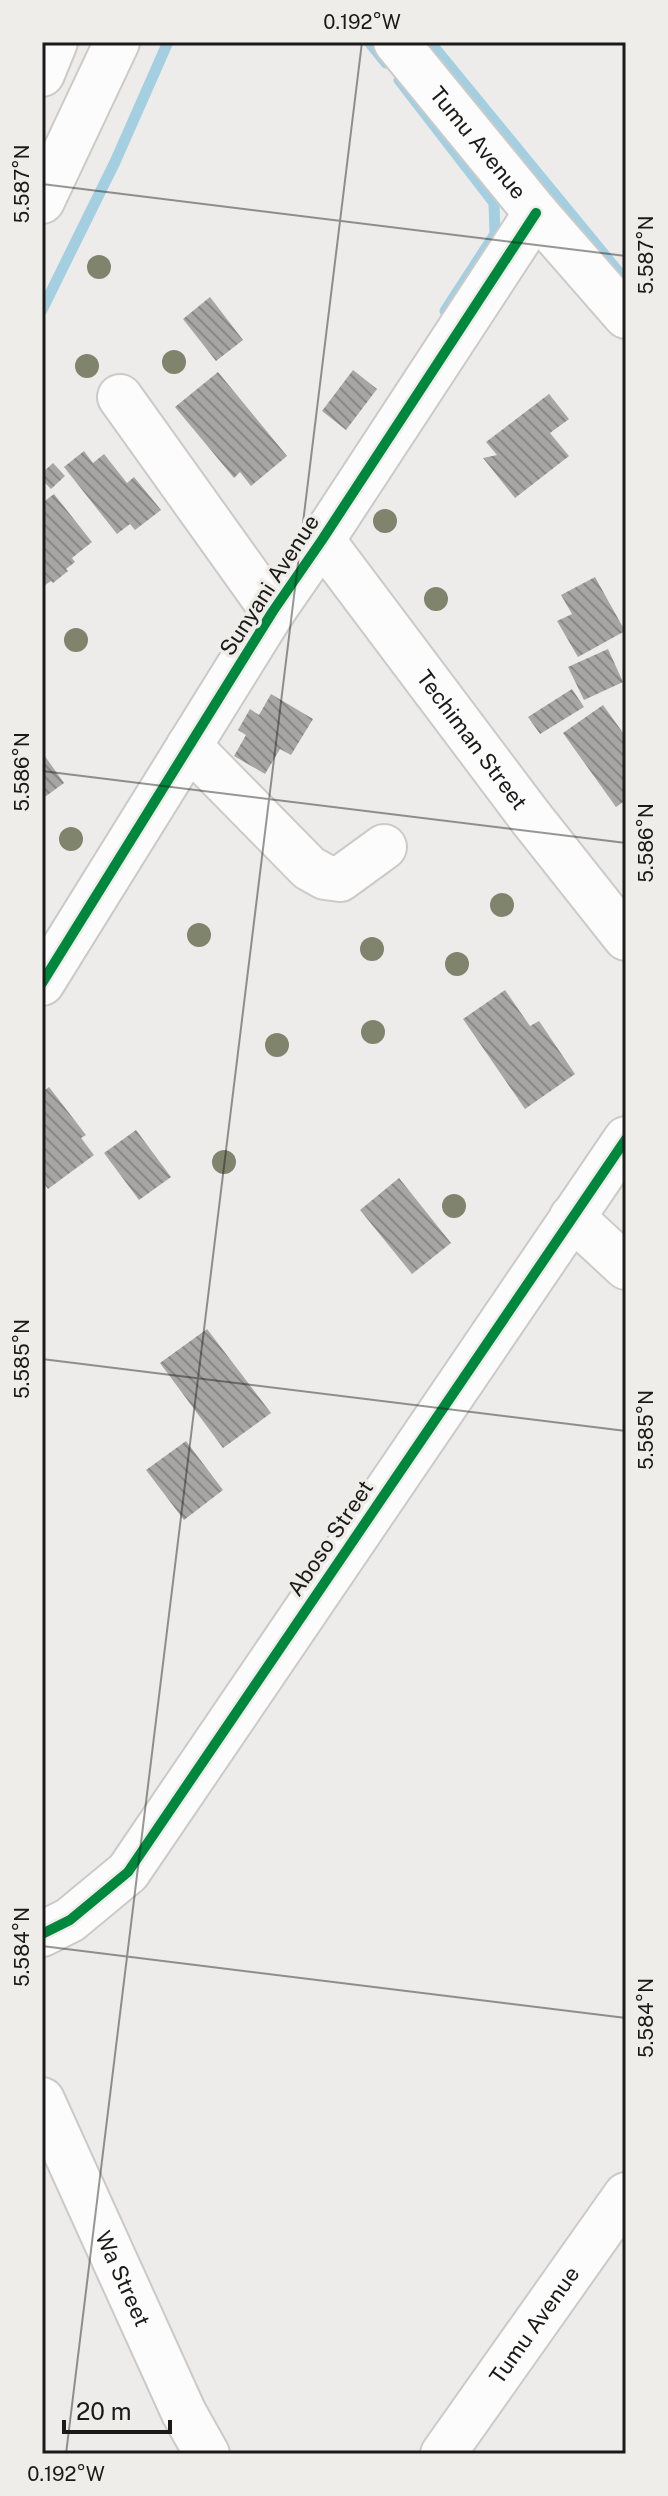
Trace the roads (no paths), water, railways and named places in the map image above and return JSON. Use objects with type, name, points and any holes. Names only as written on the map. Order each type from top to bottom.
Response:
[{"type":"street","points":[[42,74],[55,42]]},
{"type":"street","points":[[42,201],[117,42]]},
{"type":"street","name":"Tumu Avenue","points":[[396,42],[536,213],[626,316]]},
{"type":"street","name":"Sunyani Avenue","points":[[42,983],[273,611],[536,213]]},
{"type":"street","points":[[120,397],[273,611]]},
{"type":"street","name":"Techiman Street","points":[[322,540],[531,818],[626,938]]},
{"type":"street","points":[[189,746],[309,868],[325,877],[340,879],[384,847]]},
{"type":"street","name":"Aboso Street","points":[[42,1934],[70,1920],[128,1872],[626,1139]]},
{"type":"street","points":[[572,1217],[626,1267]]},
{"type":"street","name":"Wa Street","points":[[42,2100],[184,2413],[207,2454]]},
{"type":"street","name":"Tumu Avenue","points":[[443,2454],[626,2195]]},
{"type":"waterway","points":[[42,310],[115,162],[168,42]]},
{"type":"waterway","points":[[369,42],[386,63]]},
{"type":"waterway","points":[[430,42],[626,281]]},
{"type":"waterway","points":[[399,80],[494,203],[495,234],[445,311]]}]
